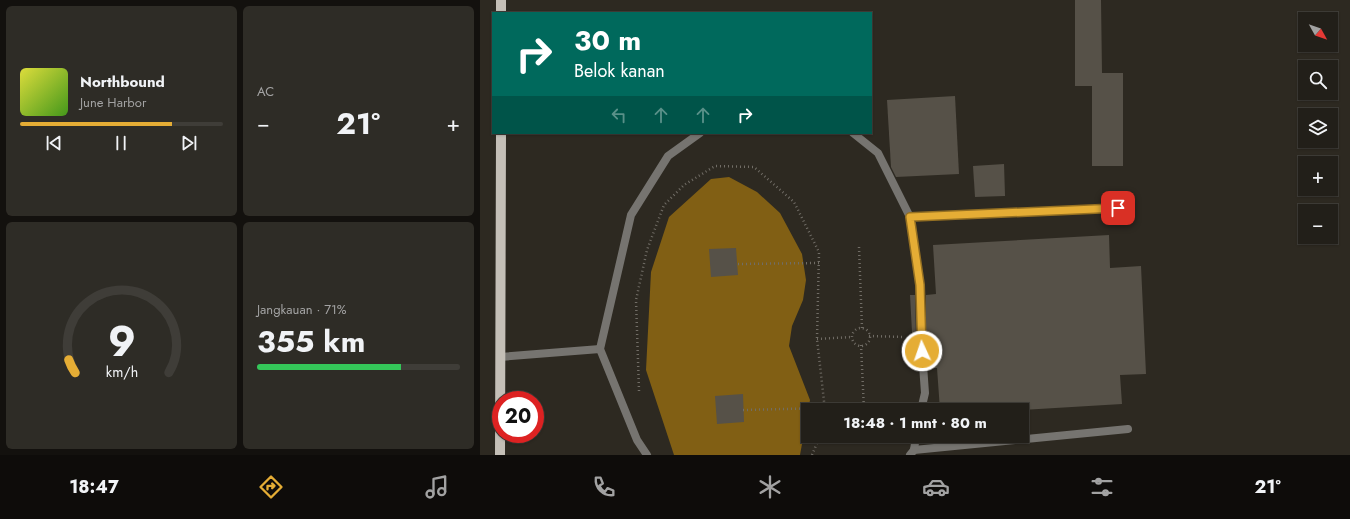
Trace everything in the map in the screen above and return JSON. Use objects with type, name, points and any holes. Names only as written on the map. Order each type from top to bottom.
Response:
[{"type":"main road","points":[[501,0],[501,12]]},
{"type":"main road","points":[[500,455],[501,134]]},
{"type":"lane","points":[[647,455],[637,440],[600,349],[630,215],[668,156],[699,134]]},
{"type":"lane","points":[[855,134],[878,153],[910,217],[920,285],[921,337],[925,393],[923,403]]},
{"type":"lane","points":[[910,217],[1118,208]]},
{"type":"lane","points":[[500,357],[600,349]]},
{"type":"lane","points":[[912,452],[1128,429]]},
{"type":"path","points":[[639,396],[636,300],[647,250],[664,205],[684,184],[715,166],[754,167],[794,202],[819,252],[818,339],[824,403]]},
{"type":"path","points":[[859,247],[862,328]]},
{"type":"path","points":[[738,264],[818,263]]},
{"type":"path","points":[[861,346],[868,342],[869,336],[867,331],[862,328]]},
{"type":"path","points":[[861,346],[856,344],[852,337],[854,331],[862,328]]},
{"type":"path","points":[[869,336],[921,337]]},
{"type":"path","points":[[818,339],[852,337]]},
{"type":"path","points":[[861,346],[864,403]]},
{"type":"path","points":[[743,410],[801,409]]},
{"type":"path","points":[[812,455],[817,443]]},
{"type":"shaded area","points":[[729,177],[757,192],[780,213],[802,254],[806,280],[803,300],[792,326],[789,346],[810,400],[809,403],[801,403],[802,443],[800,455],[674,455],[646,370],[651,272],[669,217],[711,179]]},
{"type":"building","points":[[1075,0],[1101,0],[1102,73],[1123,73],[1123,166],[1092,166],[1092,86],[1075,86]]},
{"type":"building","points":[[955,96],[959,174],[896,177],[891,167],[887,100]]},
{"type":"building","points":[[1004,164],[1005,196],[975,197],[973,166]]},
{"type":"building","points":[[1109,235],[1110,268],[1141,266],[1146,374],[1120,375],[1122,404],[1029,410],[1029,403],[940,403],[937,368],[929,368],[926,337],[926,295],[936,294],[933,245]]},
{"type":"building","points":[[736,248],[738,275],[711,277],[709,249]]},
{"type":"building","points":[[910,295],[915,295],[918,369],[914,369]]},
{"type":"building","points":[[743,394],[744,422],[717,424],[715,396]]},
{"type":"route","points":[[922,351],[920,285],[910,217],[1118,208]]}]
